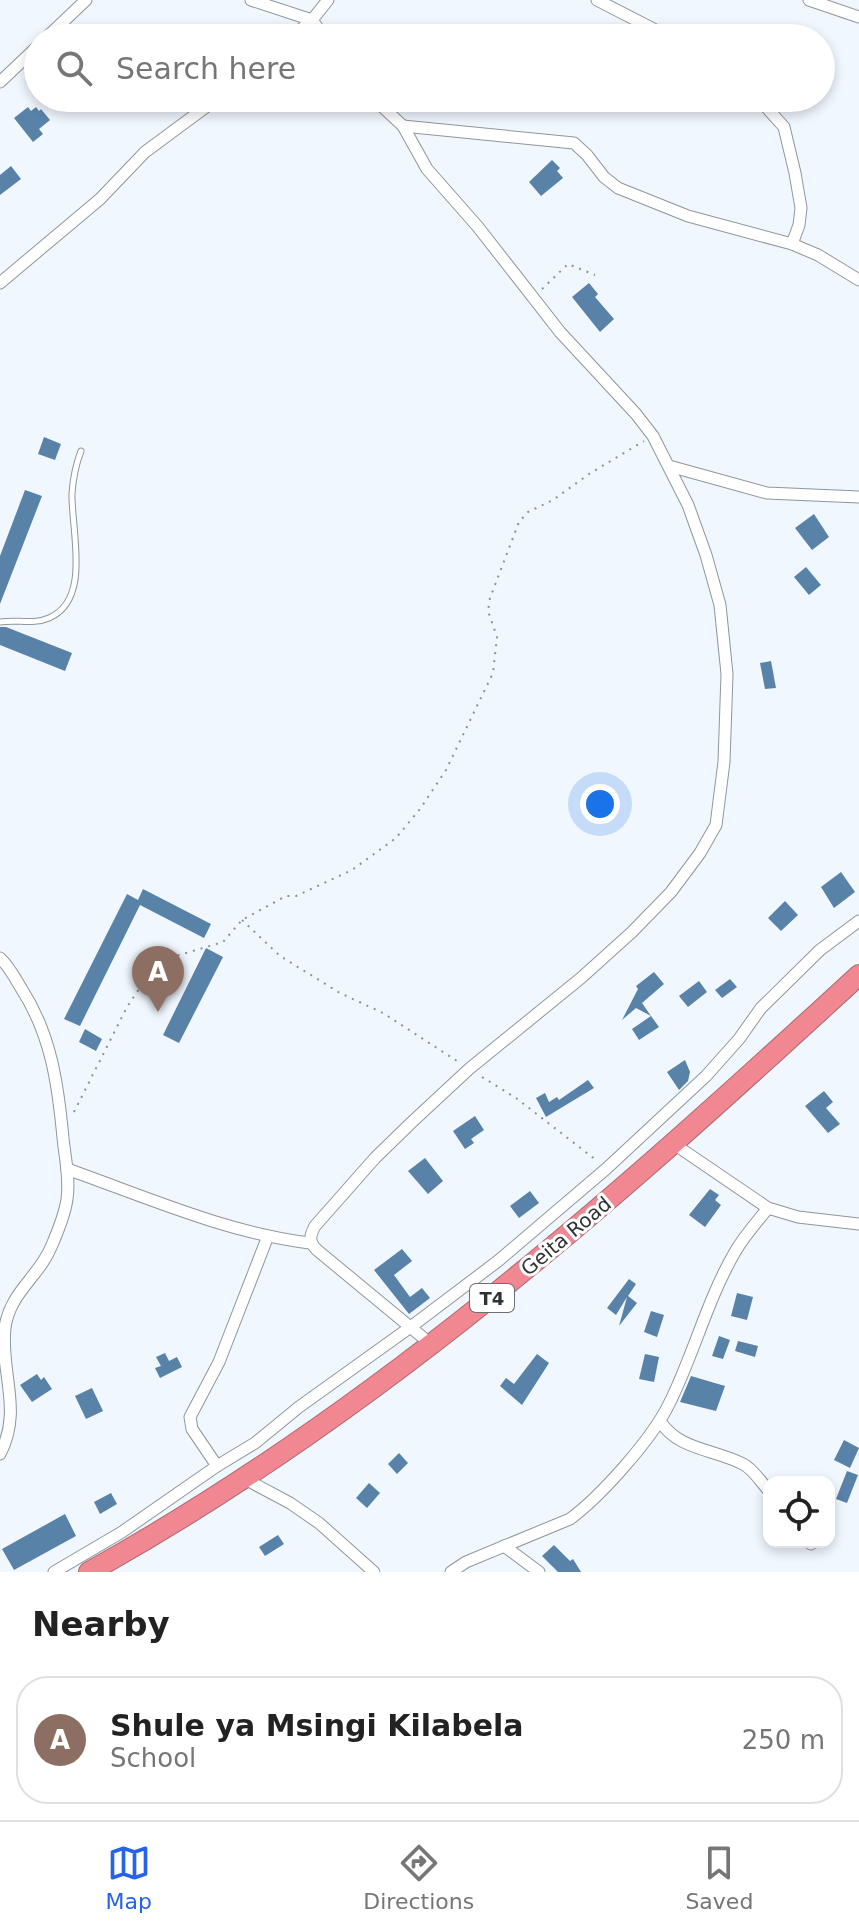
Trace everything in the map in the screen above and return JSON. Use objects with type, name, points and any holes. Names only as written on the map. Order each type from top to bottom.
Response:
[{"type":"highway","name":"Geita Road","points":[[89,1572],[158,1534],[245,1479],[433,1346],[674,1144],[859,975]]},
{"type":"street","points":[[61,24],[86,0]]},
{"type":"street","points":[[251,0],[312,20],[315,24]]},
{"type":"street","points":[[307,24],[328,0]]},
{"type":"street","points":[[597,0],[644,24]]},
{"type":"street","points":[[809,0],[859,17]]},
{"type":"street","points":[[0,82],[24,59]]},
{"type":"street","points":[[0,283],[100,199],[145,152],[199,112]]},
{"type":"street","points":[[310,1243],[315,1226],[375,1158],[469,1069],[581,978],[671,892],[716,825],[724,762],[727,674],[720,605],[688,505],[669,466],[653,436],[636,414],[576,351],[532,298],[485,236],[427,169],[403,126],[388,112]]},
{"type":"street","points":[[771,112],[784,127],[801,208],[792,244]]},
{"type":"street","points":[[403,126],[574,143],[618,188],[688,216],[792,244],[818,255],[859,280]]},
{"type":"street","points":[[669,466],[767,493],[859,497]]},
{"type":"street","points":[[54,1572],[122,1532],[255,1443],[498,1261],[606,1169],[706,1076],[761,1008],[820,950],[859,921]]},
{"type":"street","points":[[0,1454],[9,1436],[11,1415],[4,1358],[4,1330],[9,1308],[51,1248],[67,1199],[67,1169],[56,1074],[46,1033],[2,958]]},
{"type":"street","points":[[674,1144],[768,1208],[798,1217],[859,1224]]},
{"type":"street","points":[[67,1169],[225,1225],[310,1243],[433,1346]]},
{"type":"street","points":[[451,1572],[466,1562],[556,1526],[585,1508],[616,1475],[660,1421],[684,1373],[725,1271],[736,1250],[768,1208]]},
{"type":"street","points":[[217,1466],[192,1429],[190,1417],[219,1362],[268,1236]]},
{"type":"street","points":[[660,1421],[668,1433],[680,1441],[747,1466],[763,1484]]},
{"type":"street","points":[[245,1479],[319,1523],[374,1572]]},
{"type":"street","points":[[504,1546],[539,1572]]},
{"type":"lane","points":[[0,622],[47,620],[58,614],[73,591],[76,573],[72,492],[81,451]]},
{"type":"path","points":[[532,298],[568,264],[595,275]]},
{"type":"path","points":[[63,1135],[127,1007],[149,974],[166,959],[223,942],[242,920],[286,896],[296,896],[352,870],[396,838],[446,770],[493,673],[497,637],[488,611],[490,598],[519,522],[528,512],[553,500],[589,474],[653,436]]},
{"type":"path","points":[[242,920],[280,956],[340,993],[383,1013],[525,1105],[606,1169]]},
{"type":"building","points":[[24,110],[43,112],[50,120],[39,129],[43,134],[33,142],[14,118]]},
{"type":"building","points":[[552,160],[560,168],[557,171],[563,178],[541,196],[529,182]]},
{"type":"building","points":[[11,166],[21,179],[0,195],[0,175]]},
{"type":"building","points":[[589,283],[598,294],[595,297],[614,319],[600,332],[572,297]]},
{"type":"building","points":[[44,437],[61,444],[55,460],[38,454]]},
{"type":"building","points":[[25,490],[42,496],[0,604],[0,556]]},
{"type":"building","points":[[814,514],[829,537],[812,550],[795,528]]},
{"type":"building","points":[[806,567],[821,585],[809,595],[794,577]]},
{"type":"building","points":[[0,627],[72,653],[65,671],[0,645]]},
{"type":"building","points":[[771,661],[776,688],[765,689],[760,663]]},
{"type":"building","points":[[841,872],[855,892],[834,908],[821,887]]},
{"type":"building","points":[[143,889],[211,924],[204,938],[140,905],[80,1026],[64,1019],[127,894],[138,900]]},
{"type":"building","points":[[785,901],[798,915],[781,931],[768,918]]},
{"type":"building","points":[[206,948],[223,957],[179,1043],[163,1035]]},
{"type":"building","points":[[654,972],[664,984],[642,1003],[651,1016],[636,1008],[622,1020],[638,989],[636,986]]},
{"type":"building","points":[[730,979],[737,987],[722,998],[715,990]]},
{"type":"building","points":[[699,981],[707,992],[688,1007],[679,996]]},
{"type":"building","points":[[651,1016],[659,1027],[639,1040],[632,1029]]},
{"type":"building","points":[[85,1029],[102,1039],[96,1051],[79,1042]]},
{"type":"building","points":[[685,1060],[690,1072],[688,1081],[679,1090],[667,1072]]},
{"type":"building","points":[[588,1080],[594,1088],[546,1117],[536,1098],[545,1093],[549,1102],[557,1097],[559,1100]]},
{"type":"building","points":[[824,1091],[833,1102],[826,1108],[840,1124],[828,1133],[805,1106]]},
{"type":"building","points":[[475,1116],[484,1130],[471,1139],[474,1143],[465,1149],[453,1131]]},
{"type":"building","points":[[425,1158],[443,1181],[428,1194],[408,1171]]},
{"type":"building","points":[[710,1189],[719,1195],[715,1200],[721,1205],[705,1227],[689,1215]]},
{"type":"building","points":[[530,1191],[539,1203],[519,1218],[510,1206]]},
{"type":"building","points":[[402,1249],[412,1261],[394,1275],[410,1297],[422,1288],[430,1298],[409,1314],[374,1270]]},
{"type":"building","points":[[629,1279],[636,1284],[628,1296],[637,1303],[619,1326],[627,1297],[616,1315],[607,1308]]},
{"type":"building","points":[[737,1293],[753,1297],[747,1320],[731,1316]]},
{"type":"building","points":[[651,1311],[664,1315],[657,1337],[644,1332]]},
{"type":"building","points":[[719,1336],[730,1340],[723,1359],[712,1356]]},
{"type":"building","points":[[738,1341],[758,1346],[755,1357],[735,1351]]},
{"type":"building","points":[[165,1353],[169,1361],[177,1357],[182,1367],[160,1378],[155,1368],[161,1366],[156,1357]]},
{"type":"building","points":[[537,1354],[549,1363],[522,1405],[500,1386],[506,1378],[514,1384]]},
{"type":"building","points":[[645,1354],[659,1357],[654,1382],[639,1379]]},
{"type":"building","points":[[37,1374],[41,1380],[44,1377],[52,1389],[32,1402],[20,1385]]},
{"type":"building","points":[[691,1376],[725,1386],[716,1411],[680,1402]]},
{"type":"building","points":[[92,1388],[103,1411],[86,1419],[75,1396]]},
{"type":"building","points":[[844,1440],[859,1448],[850,1468],[834,1460]]},
{"type":"building","points":[[399,1453],[408,1463],[397,1474],[388,1464]]},
{"type":"building","points":[[847,1471],[858,1475],[847,1503],[836,1499]]},
{"type":"building","points":[[369,1483],[380,1493],[367,1508],[356,1498]]},
{"type":"building","points":[[111,1493],[117,1504],[100,1514],[94,1502]]},
{"type":"building","points":[[65,1514],[76,1536],[14,1570],[2,1549]]},
{"type":"building","points":[[278,1535],[284,1544],[265,1556],[259,1547]]},
{"type":"building","points":[[554,1545],[570,1561],[573,1559],[581,1572],[558,1572],[542,1556]]},
{"type":"place","name":"Shule ya Msingi Kilabela","points":[[158,1012]]}]
